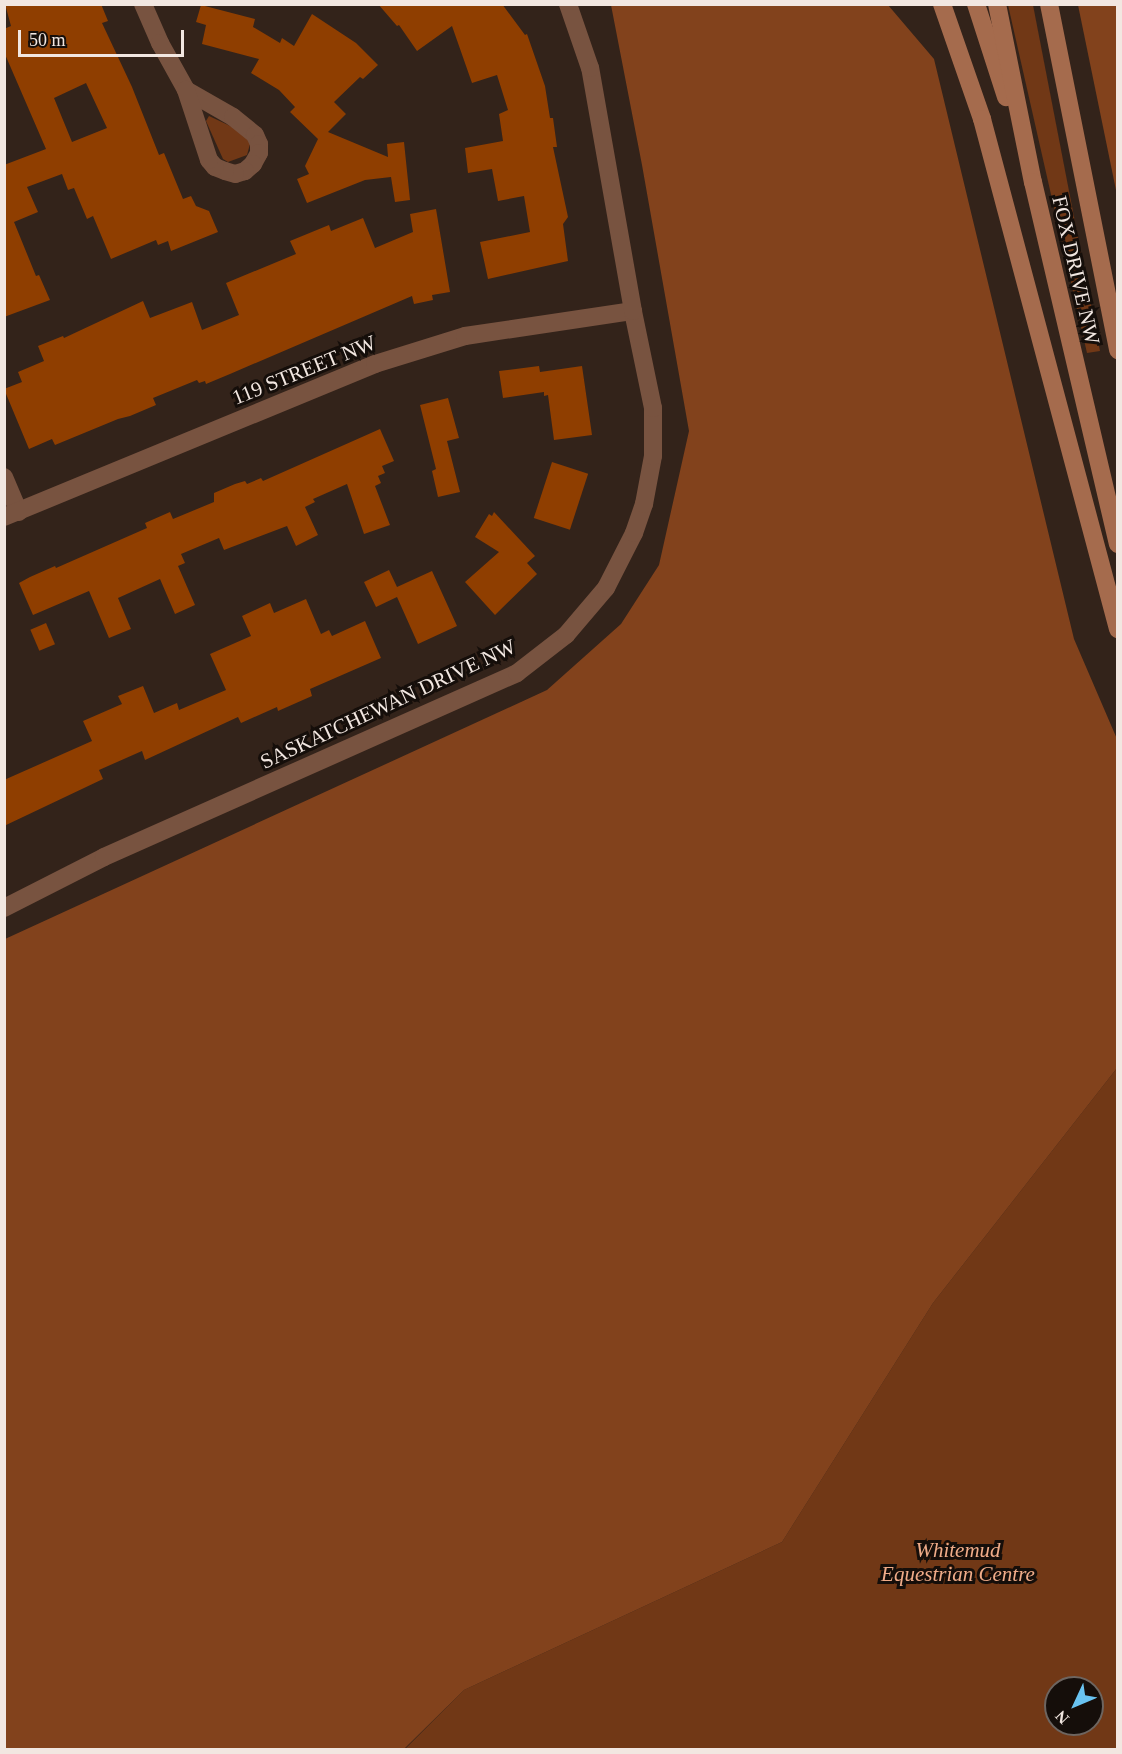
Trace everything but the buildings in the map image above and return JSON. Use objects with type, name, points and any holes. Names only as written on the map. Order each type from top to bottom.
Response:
[{"type":"main road","points":[[942,4],[982,119],[1118,629]]},
{"type":"main road","points":[[976,4],[1033,182]]},
{"type":"main road","name":"FOX DRIVE NW","points":[[997,4],[1033,182],[1118,544]]},
{"type":"main road","name":"FOX DRIVE NW","points":[[1049,4],[1118,350]]},
{"type":"street","points":[[143,4],[160,43],[186,90],[209,160],[215,167],[225,171],[235,174],[245,171],[253,164],[259,153],[259,144],[255,135],[233,117],[186,90]]},
{"type":"street","name":"SASKATCHEWAN DRIVE NW","points":[[4,908],[104,857],[517,673],[566,635],[600,596],[621,562],[634,533],[649,480],[653,408],[633,311],[590,68],[568,4]]},
{"type":"street","name":"119 STREET NW","points":[[12,514],[375,364],[465,336],[633,311]]},
{"type":"street","points":[[4,477],[12,514]]},
{"type":"green space","points":[[1008,5],[1033,5],[1100,351],[1087,353]]},
{"type":"green space","points":[[209,116],[243,132],[250,144],[247,155],[228,162],[223,159],[206,121]]},
{"type":"green space","name":"Whitemud Equestrian Centre","points":[[1117,1068],[1117,1749],[404,1750],[464,1690],[782,1542],[933,1303]]},
{"type":"shaded area","points":[[611,5],[888,5],[934,59],[1074,639],[1117,739],[1117,1068],[933,1303],[782,1542],[464,1690],[404,1749],[5,1749],[5,939],[547,690],[621,624],[659,565],[689,431]]},
{"type":"shaded area","points":[[1078,5],[1117,5],[1117,195]]}]
